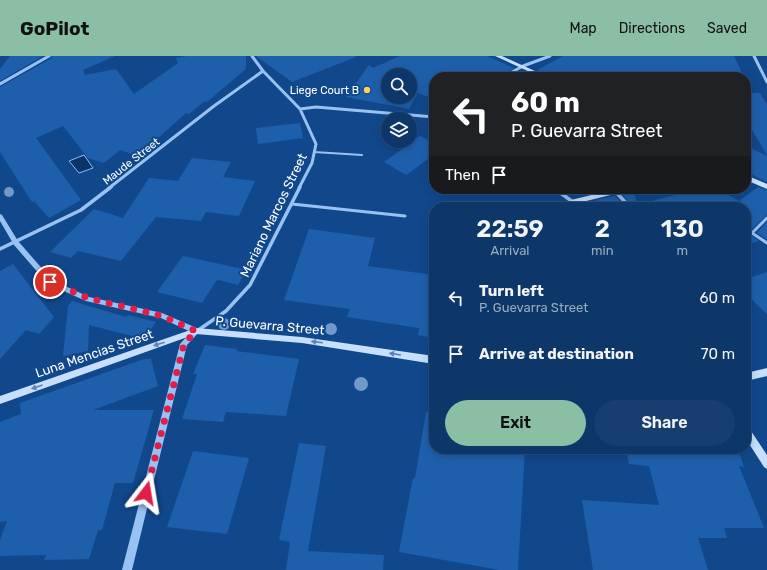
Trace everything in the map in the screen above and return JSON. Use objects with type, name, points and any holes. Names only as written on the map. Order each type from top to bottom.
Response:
[{"type":"main road","points":[[498,56],[535,72]]},
{"type":"main road","points":[[751,179],[764,184]]},
{"type":"main road","points":[[584,202],[604,194]]},
{"type":"main road","name":"P. Guevarra Street","points":[[196,331],[302,340],[429,359]]},
{"type":"main road","name":"Luna Mencias Street","points":[[0,400],[196,331]]},
{"type":"main road","points":[[751,376],[767,372]]},
{"type":"main road","points":[[751,439],[767,464]]},
{"type":"street","points":[[0,84],[49,56]]},
{"type":"street","name":"Mariano Marcos Street","points":[[196,331],[222,316],[238,301],[257,273],[312,164],[316,144],[307,121],[300,109],[262,70],[252,56]]},
{"type":"street","points":[[512,72],[523,66],[550,56]]},
{"type":"street","points":[[754,56],[767,82]]},
{"type":"street","name":"Maude Street","points":[[0,249],[81,210],[262,70]]},
{"type":"street","points":[[300,109],[316,107],[429,117]]},
{"type":"street","points":[[562,194],[572,202]]},
{"type":"street","points":[[618,194],[625,202]]},
{"type":"street","name":"P. Guevarra Street","points":[[0,216],[16,242],[50,282],[88,298],[162,316],[196,331]]},
{"type":"street","points":[[127,570],[184,344],[196,331]]},
{"type":"lane","points":[[314,152],[362,154]]},
{"type":"lane","points":[[292,204],[405,216]]},
{"type":"lane","points":[[767,218],[752,233],[767,243]]},
{"type":"water","points":[[84,155],[93,168],[79,173],[69,161]]},
{"type":"building","points":[[10,56],[43,56],[0,81],[0,69]]},
{"type":"building","points":[[52,56],[115,56],[83,70],[85,75],[116,69],[134,94],[178,63],[176,58],[187,56],[246,56],[246,69],[207,102],[205,101],[189,114],[186,113],[138,156],[120,150],[104,163],[88,158],[63,126],[36,138],[81,200],[49,218],[34,201],[32,202],[0,152],[0,87],[50,59]]},
{"type":"building","points":[[256,56],[356,56],[356,57],[292,82]]},
{"type":"building","points":[[400,56],[487,56],[514,68],[508,72],[429,72],[429,97],[418,93],[417,95],[417,68],[381,68],[381,104],[346,97],[369,65],[373,68]]},
{"type":"building","points":[[563,56],[734,56],[742,72],[540,72],[537,70]]},
{"type":"building","points":[[751,93],[760,93],[767,104],[767,155],[751,128]]},
{"type":"building","points":[[383,104],[412,104],[409,109]]},
{"type":"building","points":[[300,123],[303,138],[258,144],[256,128]]},
{"type":"building","points":[[420,136],[429,140],[429,158],[406,175],[384,162],[403,148],[417,148],[417,138]]},
{"type":"building","points":[[751,148],[767,156],[767,182],[751,174]]},
{"type":"building","points":[[192,158],[231,162],[223,177],[255,181],[239,216],[206,212],[201,221],[156,217],[121,261],[78,251],[71,258],[50,252],[94,209],[123,218],[149,178],[178,181]]},
{"type":"building","points":[[758,187],[767,190],[767,215],[751,230],[751,202],[648,202],[679,194],[727,194],[739,201],[748,194],[751,194],[751,192]]},
{"type":"building","points":[[622,194],[635,194],[636,202],[629,202]]},
{"type":"building","points":[[615,196],[621,202],[598,202],[595,200]]},
{"type":"building","points":[[767,222],[767,239],[757,233]]},
{"type":"building","points":[[309,229],[375,238],[368,266],[429,274],[429,337],[418,335],[419,328],[347,317],[350,309],[284,300]]},
{"type":"building","points":[[751,236],[759,241],[751,243]]},
{"type":"building","points":[[183,256],[247,270],[238,285],[219,280],[216,281],[202,303],[157,292]]},
{"type":"building","points":[[13,264],[54,317],[39,334],[26,330],[0,359],[0,271]]},
{"type":"building","points":[[767,272],[767,314],[751,299],[751,277]]},
{"type":"building","points":[[72,301],[126,317],[128,315],[156,322],[144,339],[89,325],[88,351],[63,356],[68,306]]},
{"type":"building","points":[[205,345],[237,349],[236,351],[299,359],[286,416],[226,412],[223,422],[182,419],[197,374],[193,374]]},
{"type":"building","points":[[144,359],[151,359],[158,386],[93,410],[154,410],[133,483],[115,483],[102,530],[98,530],[89,559],[44,560],[46,555],[0,556],[0,540],[7,521],[0,522],[0,422],[21,414],[20,403]]},
{"type":"building","points":[[426,412],[429,412],[429,454],[525,454],[518,570],[500,570],[399,552],[413,478],[415,478]]},
{"type":"building","points":[[299,443],[326,446],[308,551],[384,555],[383,570],[286,570],[290,542],[279,540]]},
{"type":"building","points":[[193,451],[249,458],[227,534],[167,527]]},
{"type":"building","points":[[627,454],[740,454],[744,467],[739,466],[764,528],[724,528],[727,538],[698,538],[708,570],[593,570],[582,500],[659,505],[649,466],[629,464]]},
{"type":"place","name":"Liege Court B","points":[[367,90]]},
{"type":"route","points":[[50,282],[88,298],[162,316],[196,331],[184,344],[146,493]]}]
